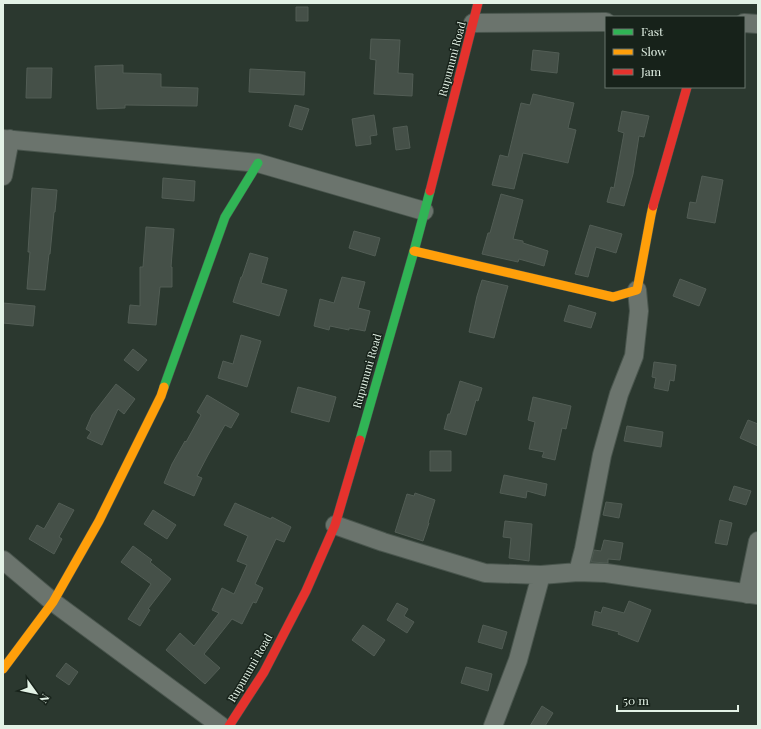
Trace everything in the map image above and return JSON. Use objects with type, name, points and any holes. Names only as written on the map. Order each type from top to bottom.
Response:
[{"type":"street","name":"Rupununi Road","points":[[229,726],[264,672],[306,591],[334,525],[414,251],[478,3]]},
{"type":"street","points":[[473,23],[605,22]]},
{"type":"street","points":[[745,23],[758,24]]},
{"type":"street","points":[[578,572],[584,549],[602,455],[619,394],[634,356],[639,311],[637,290],[651,215],[687,88]]},
{"type":"street","points":[[3,176],[6,139],[258,164],[424,211]]},
{"type":"street","points":[[3,669],[53,602],[99,520],[161,396],[225,217],[258,164]]},
{"type":"street","points":[[414,251],[613,297],[637,290]]},
{"type":"street","points":[[334,525],[383,542],[485,573],[541,575],[578,572],[606,573],[753,594],[758,541]]},
{"type":"street","points":[[3,560],[53,602],[220,726]]},
{"type":"street","points":[[493,726],[518,660],[541,575]]},
{"type":"building","points":[[296,7],[308,7],[308,21],[296,21]]},
{"type":"building","points":[[371,39],[400,40],[398,73],[413,74],[412,96],[374,94],[376,60],[370,59]]},
{"type":"building","points":[[533,50],[559,53],[557,73],[531,70]]},
{"type":"building","points":[[123,65],[123,73],[161,74],[161,87],[198,88],[197,106],[125,105],[125,108],[97,109],[95,66]]},
{"type":"building","points":[[27,68],[52,68],[51,98],[26,98]]},
{"type":"building","points":[[250,69],[305,72],[304,95],[249,92]]},
{"type":"building","points":[[533,94],[574,103],[568,128],[576,130],[568,163],[523,153],[514,189],[492,185],[500,155],[508,157],[521,103],[530,105]]},
{"type":"building","points":[[295,105],[309,109],[302,130],[289,126]]},
{"type":"building","points":[[622,111],[649,116],[644,137],[639,136],[633,174],[624,206],[607,202],[611,187],[614,188],[624,133],[618,131]]},
{"type":"building","points":[[374,115],[377,135],[370,136],[371,144],[356,146],[352,119]]},
{"type":"building","points":[[407,126],[410,148],[396,150],[393,128]]},
{"type":"building","points":[[702,176],[723,180],[715,223],[687,218],[690,202],[696,203]]},
{"type":"building","points":[[163,178],[195,181],[194,201],[162,198]]},
{"type":"building","points":[[32,188],[57,190],[45,290],[27,289]]},
{"type":"building","points":[[501,194],[523,200],[513,239],[523,241],[523,243],[548,251],[544,266],[519,259],[518,262],[482,254],[488,233],[490,233]]},
{"type":"building","points":[[590,225],[622,234],[616,253],[596,247],[588,277],[575,274]]},
{"type":"building","points":[[146,227],[174,229],[171,267],[172,287],[160,287],[156,325],[128,323],[130,305],[140,306],[140,267],[143,267]]},
{"type":"building","points":[[354,231],[380,238],[375,256],[349,248]]},
{"type":"building","points":[[250,253],[268,258],[261,283],[287,290],[279,316],[233,302]]},
{"type":"building","points":[[342,277],[365,282],[358,308],[370,311],[365,331],[349,328],[349,330],[330,326],[329,330],[314,326],[320,299],[334,303]]},
{"type":"building","points":[[680,279],[706,289],[699,306],[673,296]]},
{"type":"building","points":[[482,280],[508,286],[494,338],[469,332]]},
{"type":"building","points":[[3,303],[35,306],[33,326],[3,323]]},
{"type":"building","points":[[569,305],[596,313],[591,328],[564,321]]},
{"type":"building","points":[[241,335],[261,341],[247,387],[218,378],[223,361],[233,364]]},
{"type":"building","points":[[133,349],[147,360],[138,371],[124,360]]},
{"type":"building","points":[[654,362],[676,365],[674,381],[670,380],[668,391],[654,388],[656,378],[652,377]]},
{"type":"building","points":[[460,381],[482,388],[478,401],[476,400],[466,435],[444,429]]},
{"type":"building","points":[[116,384],[135,399],[124,414],[118,409],[102,445],[87,438],[91,432],[86,429],[92,415]]},
{"type":"building","points":[[298,387],[336,397],[329,422],[291,412]]},
{"type":"building","points":[[207,395],[239,414],[231,428],[225,425],[208,455],[197,476],[202,478],[194,496],[164,483],[172,464],[201,415],[197,412]]},
{"type":"building","points":[[533,397],[571,406],[566,429],[562,428],[555,460],[542,457],[544,452],[529,449],[535,422],[528,420]]},
{"type":"building","points":[[748,420],[758,424],[758,446],[740,438]]},
{"type":"building","points":[[627,426],[663,432],[661,447],[624,441]]},
{"type":"building","points":[[430,451],[451,451],[451,471],[430,471]]},
{"type":"building","points":[[504,475],[547,484],[545,496],[527,491],[526,498],[500,493]]},
{"type":"building","points":[[734,486],[751,491],[746,505],[729,500]]},
{"type":"building","points":[[415,493],[435,500],[423,541],[395,532],[407,494],[414,496]]},
{"type":"building","points":[[606,502],[622,504],[619,518],[603,515]]},
{"type":"building","points":[[59,503],[74,510],[59,537],[62,539],[54,554],[29,539],[37,525],[44,529]]},
{"type":"building","points":[[235,503],[271,519],[272,517],[291,527],[284,542],[276,539],[255,584],[263,588],[256,603],[253,602],[242,624],[232,619],[204,654],[220,668],[205,684],[166,650],[180,633],[194,646],[219,613],[212,610],[222,588],[234,594],[247,565],[237,561],[248,536],[224,525]]},
{"type":"building","points":[[153,510],[176,525],[167,539],[144,524]]},
{"type":"building","points":[[720,520],[732,523],[727,545],[715,543]]},
{"type":"building","points":[[505,521],[532,524],[529,561],[509,558],[511,538],[503,537]]},
{"type":"building","points":[[604,540],[623,543],[620,560],[608,559],[608,563],[591,562],[594,550],[601,551]]},
{"type":"building","points":[[133,546],[152,560],[150,562],[171,579],[148,609],[150,610],[140,626],[128,619],[151,584],[121,562]]},
{"type":"building","points":[[629,601],[651,610],[638,642],[618,634],[619,632],[592,625],[595,611],[601,613],[603,607],[624,613]]},
{"type":"building","points":[[397,603],[408,609],[404,616],[414,622],[407,633],[387,620]]},
{"type":"building","points":[[363,625],[385,640],[374,656],[352,640]]},
{"type":"building","points":[[483,625],[507,632],[502,649],[478,642]]},
{"type":"building","points":[[66,663],[78,672],[69,685],[56,676]]},
{"type":"building","points":[[466,667],[492,674],[488,691],[461,683]]},
{"type":"building","points":[[542,706],[553,713],[545,726],[530,726]]},
{"type":"traffic: fast","points":[[164,387],[225,217],[258,163]]},
{"type":"traffic: fast","points":[[360,440],[430,191]]},
{"type":"traffic: slow","points":[[414,251],[613,297],[637,290],[653,206]]},
{"type":"traffic: slow","points":[[3,669],[53,602],[99,521],[161,396],[164,387]]},
{"type":"traffic: jam","points":[[430,191],[478,3]]},
{"type":"traffic: jam","points":[[653,206],[687,88]]},
{"type":"traffic: jam","points":[[229,726],[264,672],[306,591],[335,525],[360,440]]}]
